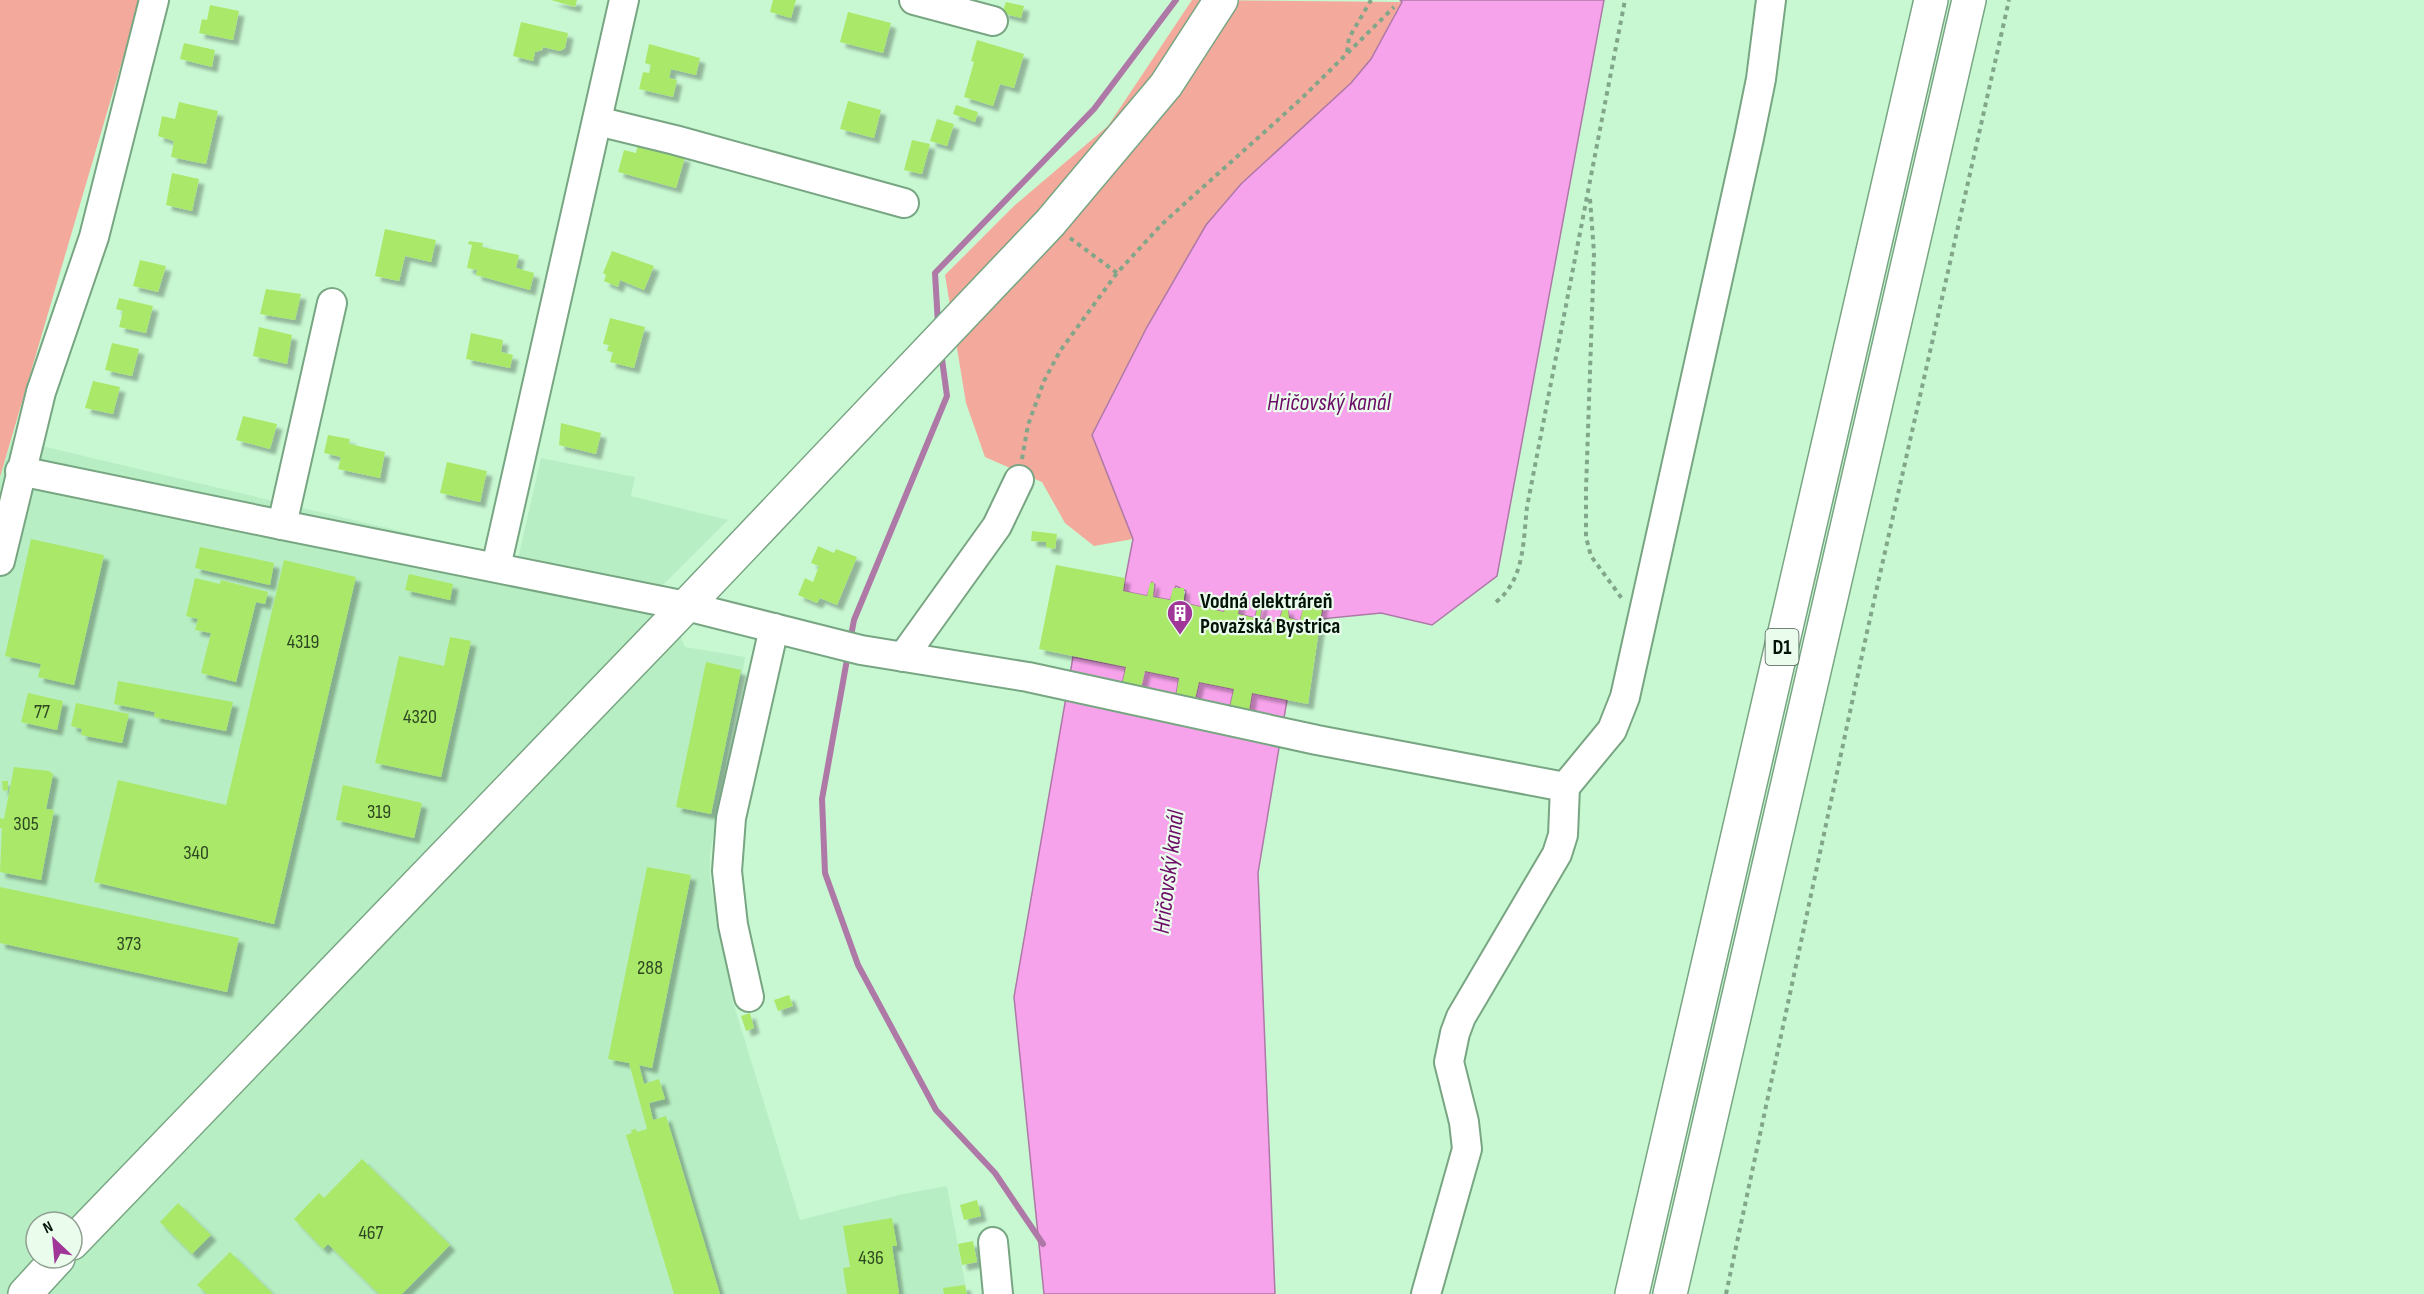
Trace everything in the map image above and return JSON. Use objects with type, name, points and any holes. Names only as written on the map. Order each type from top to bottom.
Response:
[{"type":"main road","points":[[84,1231],[686,606],[1050,223],[1166,85],[1221,0]]},
{"type":"main road","name":"D1","points":[[1632,1294],[1931,0]]},
{"type":"main road","name":"D1","points":[[1670,1294],[1969,0]]},
{"type":"main road","points":[[24,1294],[47,1270]]},
{"type":"street","points":[[0,561],[20,471],[48,367],[94,237],[154,0]]},
{"type":"street","points":[[496,567],[624,0]]},
{"type":"street","points":[[914,0],[993,21]]},
{"type":"street","points":[[1426,1294],[1467,1149],[1464,1122],[1451,1076],[1451,1047],[1461,1017],[1557,854],[1563,835],[1565,787],[1612,730],[1626,697],[1749,138],[1761,79],[1772,0]]},
{"type":"street","points":[[597,121],[904,203]]},
{"type":"street","points":[[282,525],[332,303]]},
{"type":"street","points":[[20,471],[686,606],[850,647],[1028,677],[1317,740],[1565,787]]},
{"type":"street","points":[[903,657],[997,526],[1019,480]]},
{"type":"street","points":[[749,997],[733,925],[727,871],[731,818],[774,628]]},
{"type":"street","points":[[993,1242],[998,1294]]},
{"type":"path","points":[[1347,53],[1349,38],[1371,0]]},
{"type":"path","points":[[1496,602],[1514,582],[1519,567],[1527,507],[1575,254],[1589,196],[1625,0]]},
{"type":"path","points":[[1726,1294],[1854,690],[2008,0]]},
{"type":"path","points":[[1019,480],[1028,425],[1044,381],[1060,351],[1118,273],[1162,224],[1300,100],[1394,7]]},
{"type":"path","points":[[1589,196],[1594,253],[1586,490],[1587,537],[1591,556],[1612,588],[1644,619]]},
{"type":"path","points":[[1050,223],[1118,273]]},
{"type":"shaded area","points":[[0,0],[140,0],[0,477]]},
{"type":"shaded area","points":[[1192,0],[1402,2],[1371,59],[1351,83],[1241,184],[1206,225],[1147,327],[1092,434],[1133,539],[1094,546],[1065,523],[1042,482],[985,457],[966,403],[945,275],[1015,205],[1108,126]]},
{"type":"shaded area","points":[[12,439],[518,559],[541,458],[635,477],[631,496],[728,520],[659,589],[685,647],[745,657],[710,854],[710,879],[733,1002],[800,1220],[903,1194],[947,1186],[967,1294],[0,1294],[0,477]]},
{"type":"water","name":"Hričovský kanál","points":[[1400,0],[1604,0],[1497,576],[1432,625],[1381,613],[1321,619],[1323,602],[1307,598],[1300,621],[1289,618],[1288,610],[1283,609],[1278,623],[1260,619],[1262,604],[1258,605],[1255,618],[1238,614],[1240,602],[1230,597],[1227,599],[1224,612],[1207,608],[1209,597],[1207,593],[1201,607],[1184,603],[1186,591],[1176,586],[1170,600],[1153,597],[1155,585],[1152,582],[1147,596],[1123,591],[1133,539],[1092,435],[1147,327],[1206,225],[1241,184],[1351,83],[1371,59],[1402,2]]},
{"type":"water","name":"Hričovský kanál","points":[[1073,657],[1126,667],[1122,684],[1145,671],[1179,678],[1176,695],[1195,699],[1199,682],[1234,689],[1230,706],[1249,710],[1252,693],[1287,700],[1258,873],[1275,1294],[1044,1294],[1014,997]]},
{"type":"building","points":[[551,0],[577,0],[575,7]]},
{"type":"building","points":[[773,0],[796,0],[791,18],[770,12]]},
{"type":"building","points":[[1006,2],[1024,6],[1021,18],[1002,13]]},
{"type":"building","points":[[210,5],[239,11],[233,40],[199,33],[202,19],[207,20]]},
{"type":"building","points":[[848,12],[891,23],[883,53],[840,42]]},
{"type":"building","points":[[521,22],[568,33],[565,48],[560,51],[543,47],[542,50],[535,52],[533,61],[513,56]]},
{"type":"building","points":[[977,40],[1024,54],[1014,88],[1000,84],[993,106],[964,97],[974,62],[971,61]]},
{"type":"building","points":[[184,43],[215,50],[212,67],[180,59]]},
{"type":"building","points":[[649,44],[700,58],[696,75],[671,69],[669,78],[677,80],[673,97],[639,89],[643,72],[649,73],[651,65],[645,63]]},
{"type":"building","points":[[848,101],[881,110],[874,138],[840,129]]},
{"type":"building","points":[[179,102],[218,111],[206,164],[171,157],[174,141],[158,136],[162,116],[175,119]]},
{"type":"building","points":[[956,105],[978,112],[975,122],[953,114]]},
{"type":"building","points":[[937,119],[954,124],[947,146],[930,141]]},
{"type":"building","points":[[912,140],[930,144],[922,174],[904,170]]},
{"type":"building","points":[[638,144],[685,157],[676,188],[618,172],[624,150],[636,153]]},
{"type":"building","points":[[172,173],[199,179],[192,211],[166,205]]},
{"type":"building","points":[[385,229],[436,240],[431,262],[405,256],[399,281],[375,276]]},
{"type":"building","points":[[469,241],[483,243],[482,247],[519,255],[516,268],[534,273],[530,290],[476,275],[477,270],[467,268],[472,245],[468,244]]},
{"type":"building","points":[[612,251],[654,266],[644,290],[620,280],[618,287],[604,281],[606,275],[603,273]]},
{"type":"building","points":[[140,260],[166,266],[158,292],[133,286]]},
{"type":"building","points":[[266,289],[301,294],[295,320],[260,314]]},
{"type":"building","points":[[119,298],[153,306],[146,333],[119,327],[123,311],[116,309]]},
{"type":"building","points":[[610,318],[645,327],[634,368],[610,362],[613,352],[607,351],[609,345],[603,344]]},
{"type":"building","points":[[259,327],[292,335],[287,364],[253,356]]},
{"type":"building","points":[[471,333],[503,340],[501,352],[513,355],[510,368],[466,359]]},
{"type":"building","points":[[112,343],[139,349],[132,376],[105,370]]},
{"type":"building","points":[[93,381],[120,387],[113,414],[85,408]]},
{"type":"building","points":[[243,416],[277,424],[270,449],[236,440]]},
{"type":"building","points":[[561,423],[601,433],[596,454],[559,445]]},
{"type":"building","points":[[328,435],[350,439],[349,444],[385,452],[380,478],[338,469],[341,457],[324,453]]},
{"type":"building","points":[[447,462],[487,471],[480,502],[440,493]]},
{"type":"building","points":[[1032,531],[1057,534],[1055,549],[1046,547],[1046,542],[1031,541]]},
{"type":"building","points":[[31,539],[104,555],[74,685],[38,677],[41,664],[5,656]]},
{"type":"building","points":[[818,546],[834,553],[836,549],[857,557],[837,605],[820,598],[817,603],[798,595],[805,578],[813,582],[819,566],[811,563]]},
{"type":"building","points":[[200,547],[274,563],[270,585],[195,568]]},
{"type":"building","points":[[284,560],[356,577],[274,924],[94,882],[118,780],[226,805]]},
{"type":"building","name":"Vodná elektráreň Považská Bystrica","points":[[1056,565],[1125,578],[1123,591],[1147,596],[1150,583],[1154,582],[1153,597],[1170,600],[1173,588],[1184,588],[1184,603],[1201,607],[1206,592],[1209,597],[1207,608],[1224,612],[1227,598],[1230,597],[1240,602],[1238,614],[1255,618],[1258,605],[1262,604],[1260,619],[1278,623],[1283,609],[1288,609],[1289,618],[1300,621],[1305,600],[1323,602],[1308,704],[1252,693],[1249,711],[1230,707],[1234,689],[1199,682],[1195,699],[1176,696],[1179,678],[1145,671],[1141,688],[1122,685],[1126,667],[1039,649]]},
{"type":"building","points":[[409,574],[453,584],[450,600],[405,590]]},
{"type":"building","points":[[195,578],[220,584],[221,580],[268,592],[265,604],[256,602],[236,682],[201,673],[211,633],[195,630],[198,619],[186,616]]},
{"type":"building","points":[[450,637],[471,641],[441,777],[375,763],[399,656],[444,666]]},
{"type":"building","points":[[706,662],[741,670],[711,814],[676,807]]},
{"type":"building","points":[[118,681],[233,702],[226,731],[154,717],[155,712],[114,704]]},
{"type":"building","points":[[28,693],[63,701],[57,730],[21,722]]},
{"type":"building","points":[[76,703],[129,714],[122,743],[81,735],[82,729],[71,726]]},
{"type":"building","points":[[14,767],[49,771],[53,774],[46,809],[54,810],[41,880],[0,872],[2,828],[0,828],[0,818],[4,819]]},
{"type":"building","points":[[2,781],[8,781],[8,790],[3,791]]},
{"type":"building","points":[[343,785],[422,803],[414,838],[336,820]]},
{"type":"building","points":[[647,867],[691,875],[652,1068],[639,1065],[644,1084],[659,1079],[665,1099],[649,1103],[653,1120],[666,1116],[720,1294],[674,1294],[626,1135],[632,1133],[631,1130],[636,1129],[637,1132],[647,1129],[629,1063],[608,1059]]},
{"type":"building","points":[[0,887],[239,938],[227,992],[0,943]]},
{"type":"building","points":[[789,995],[793,1006],[778,1011],[774,1000]]},
{"type":"building","points":[[750,1013],[754,1028],[746,1031],[741,1016]]},
{"type":"building","points":[[362,1159],[450,1245],[402,1294],[379,1294],[328,1244],[323,1249],[294,1219],[319,1193],[324,1198]]},
{"type":"building","points":[[977,1200],[981,1216],[964,1220],[960,1205]]},
{"type":"building","points":[[178,1203],[211,1235],[192,1254],[160,1222]]},
{"type":"building","points":[[892,1218],[897,1246],[892,1246],[899,1294],[847,1294],[843,1268],[850,1267],[843,1226]]},
{"type":"building","points":[[973,1241],[977,1262],[962,1265],[958,1244]]},
{"type":"building","points":[[230,1252],[273,1294],[207,1294],[197,1285]]},
{"type":"building","points":[[965,1285],[967,1294],[944,1294],[943,1288]]},
{"type":"waterway","points":[[938,324],[935,273],[1094,109],[1176,0]]},
{"type":"waterway","points":[[850,641],[854,620],[947,396],[941,352]]},
{"type":"waterway","points":[[848,654],[822,799],[825,873],[858,965],[936,1110],[995,1173],[1043,1244]]},
{"type":"place","name":"Vodná elektráreň Považská Bystrica","points":[[1180,636]]}]
